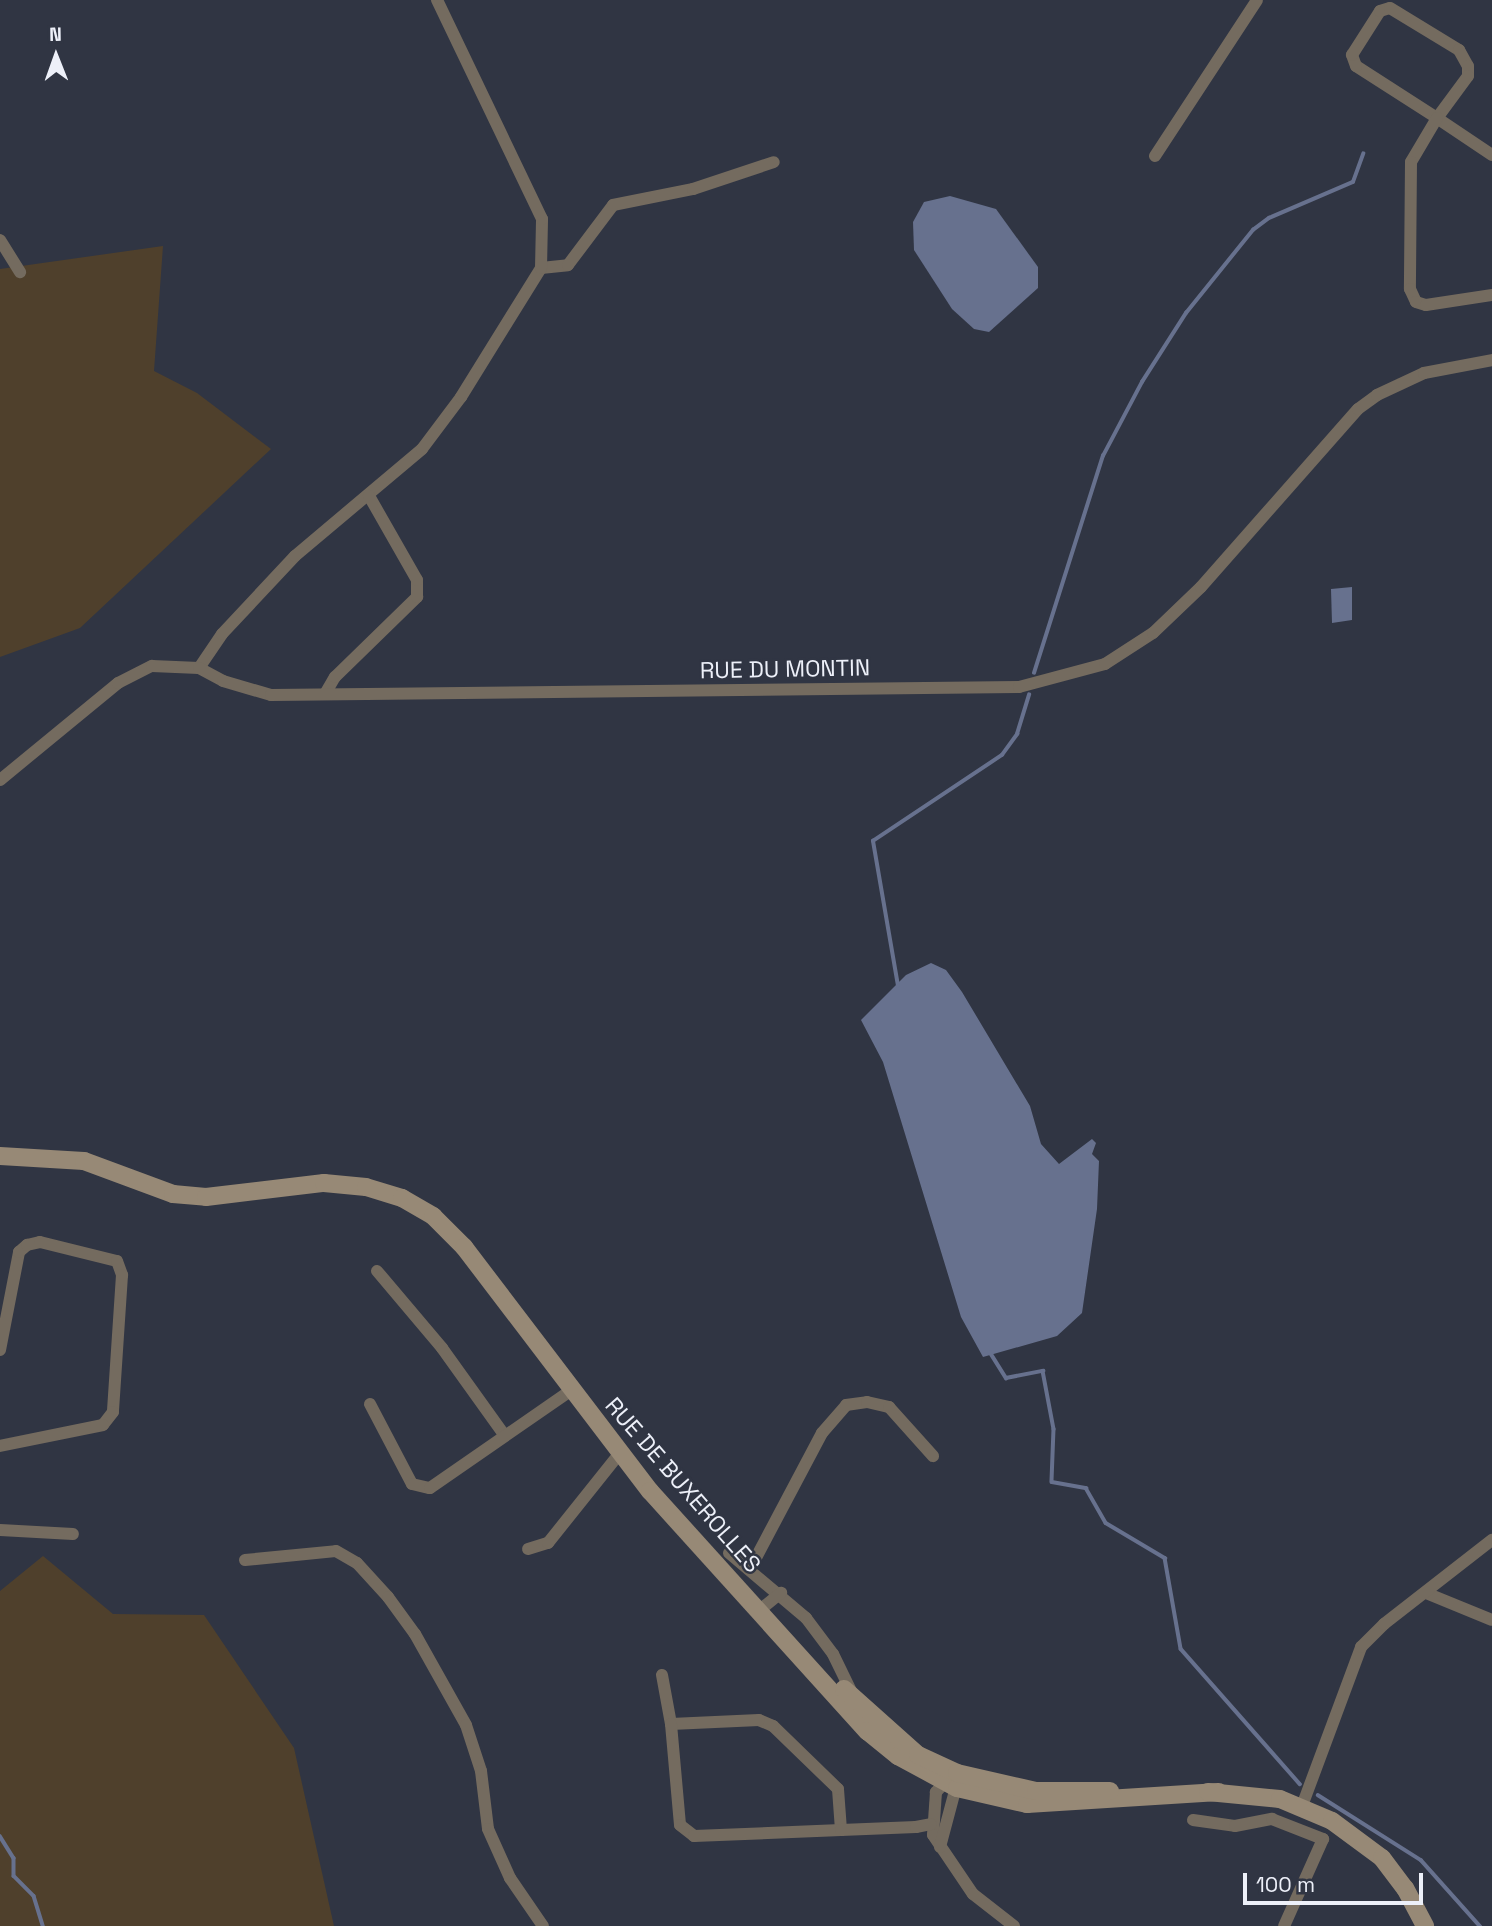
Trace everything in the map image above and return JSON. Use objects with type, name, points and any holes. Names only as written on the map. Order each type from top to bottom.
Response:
[{"type":"street","points":[[199,668],[222,634],[295,555],[369,496],[422,449],[461,397],[541,268],[542,219],[438,0]]},
{"type":"street","points":[[1155,156],[1257,0]]},
{"type":"street","points":[[1492,155],[1437,118],[1356,66],[1352,55],[1380,11],[1390,8],[1459,50],[1468,66],[1468,76],[1437,118],[1410,162],[1410,289],[1416,302],[1426,305],[1492,295]]},
{"type":"street","points":[[541,268],[568,265],[613,205],[693,189],[774,162]]},
{"type":"street","points":[[0,240],[20,272]]},
{"type":"street","name":"RUE DU MONTIN","points":[[0,779],[118,683],[152,666],[199,668],[223,681],[271,695],[1019,687],[1105,664],[1153,633],[1201,587],[1358,409],[1423,373],[1492,360]]},
{"type":"street","points":[[325,694],[335,677],[417,597],[417,580],[369,496]]},
{"type":"street","name":"RUE DE BUXEROLLES","points":[[0,1156],[84,1161],[173,1194],[206,1197],[324,1182],[366,1187],[402,1198],[433,1216],[464,1247],[619,1454],[761,1609],[867,1731],[898,1756],[952,1781],[1027,1804],[1069,1805],[1219,1792],[1254,1794],[1302,1806],[1332,1821],[1382,1858],[1405,1888],[1425,1926]]},
{"type":"street","points":[[0,1350],[19,1252],[27,1245],[40,1242],[117,1261],[122,1275],[113,1412],[103,1425],[0,1446]]},
{"type":"street","points":[[377,1271],[442,1348],[505,1436]]},
{"type":"street","points":[[370,1405],[412,1484],[430,1488],[570,1391]]},
{"type":"street","points":[[750,1569],[822,1433],[846,1405],[867,1402],[889,1408],[933,1456]]},
{"type":"street","points":[[528,1549],[548,1543],[619,1454]]},
{"type":"street","points":[[0,1530],[73,1534]]},
{"type":"street","points":[[1302,1806],[1361,1647],[1492,1540]]},
{"type":"street","points":[[245,1560],[336,1551],[357,1563],[388,1597],[415,1634],[466,1725],[481,1771],[488,1829],[510,1878],[543,1926]]},
{"type":"street","points":[[729,1553],[781,1592],[833,1654],[855,1699]]},
{"type":"street","points":[[761,1609],[781,1592]]},
{"type":"street","points":[[1426,1593],[1492,1620]]},
{"type":"street","name":"RUE DE BUXEROLLES","points":[[761,1609],[855,1699],[952,1781]]},
{"type":"street","points":[[662,1675],[671,1724],[680,1825],[694,1836],[931,1824]]},
{"type":"street","points":[[671,1724],[759,1720],[774,1726],[838,1789],[841,1830]]},
{"type":"street","points":[[952,1781],[931,1824],[955,1874],[1007,1925]]},
{"type":"street","points":[[940,1847],[952,1781]]},
{"type":"street","points":[[1193,1820],[1235,1826],[1272,1819],[1323,1839],[1284,1926]]},
{"type":"shaded area","points":[[163,246],[154,371],[197,393],[271,449],[80,628],[0,657],[0,269]]},
{"type":"shaded area","points":[[43,1556],[113,1614],[204,1615],[294,1748],[334,1926],[0,1926],[0,1591]]},
{"type":"water","points":[[950,196],[996,209],[1038,267],[1038,288],[989,332],[974,329],[952,309],[914,250],[913,222],[924,202]]},
{"type":"water","points":[[1352,587],[1352,620],[1332,623],[1331,589]]},
{"type":"water","points":[[931,963],[946,970],[962,992],[1030,1106],[1041,1144],[1059,1164],[1092,1139],[1096,1143],[1092,1154],[1099,1161],[1097,1209],[1082,1313],[1057,1336],[983,1357],[961,1317],[883,1062],[861,1020],[906,975]]},
{"type":"waterway","points":[[1034,673],[1103,456],[1142,382],[1186,313],[1253,230],[1269,218],[1353,182],[1363,154]]},
{"type":"waterway","points":[[898,986],[873,841],[1002,755],[1017,734],[1029,695]]},
{"type":"waterway","points":[[990,1352],[1006,1378],[1043,1371],[1054,1429],[1052,1482],[1086,1488],[1106,1523],[1165,1558],[1181,1649],[1300,1784]]},
{"type":"waterway","points":[[1318,1795],[1421,1860],[1480,1926]]},
{"type":"waterway","points":[[0,1836],[14,1858],[14,1876],[34,1896],[43,1926]]}]
